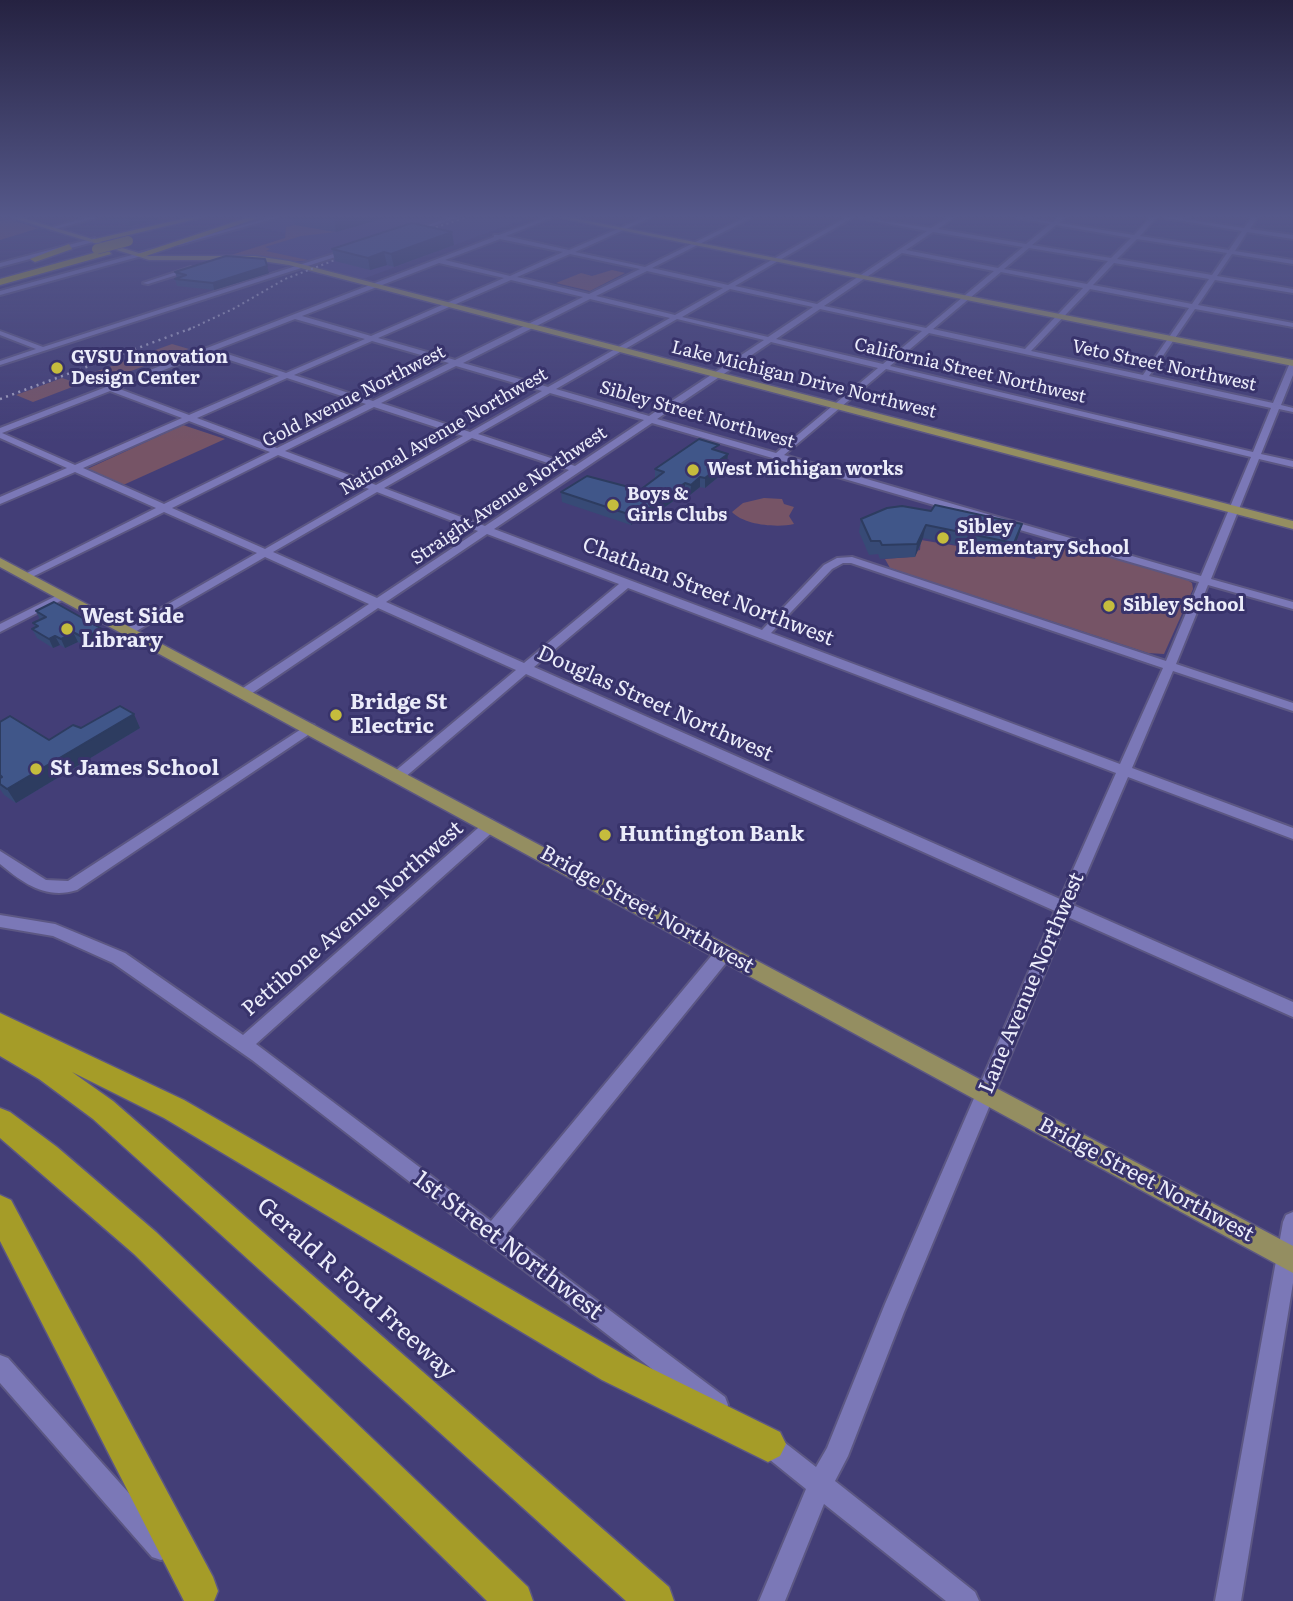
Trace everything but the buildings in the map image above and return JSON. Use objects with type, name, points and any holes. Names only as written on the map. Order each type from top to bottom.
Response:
[{"type":"highway","points":[[0,1024],[174,1109],[614,1368],[768,1444]]},
{"type":"highway","name":"Gerald R Ford Freeway","points":[[0,1042],[49,1071],[103,1110],[655,1601]]},
{"type":"highway","points":[[0,1121],[47,1157],[145,1243],[514,1601]]},
{"type":"highway","points":[[0,1210],[203,1596]]},
{"type":"main road","name":"Lake Michigan Drive Northwest","points":[[397,293],[1293,525]]},
{"type":"main road","points":[[938,293],[1293,364]]},
{"type":"main road","name":"Bridge Street Northwest","points":[[0,562],[491,824],[724,953],[1290,1258]]},
{"type":"street","points":[[0,363],[217,293]]},
{"type":"street","points":[[0,433],[353,293]]},
{"type":"street","points":[[0,501],[476,293]]},
{"type":"street","name":"California Street Northwest","points":[[576,293],[1293,464]]},
{"type":"street","name":"Gold Avenue Northwest","points":[[26,576],[597,293]]},
{"type":"street","name":"National Avenue Northwest","points":[[129,631],[718,293]]},
{"type":"street","name":"Veto Street Northwest","points":[[755,293],[1293,410]]},
{"type":"street","name":"Straight Avenue Northwest","points":[[244,692],[838,293]]},
{"type":"street","points":[[779,455],[972,293]]},
{"type":"street","points":[[1026,352],[1082,293]]},
{"type":"street","points":[[1124,293],[1293,325]]},
{"type":"street","points":[[1145,377],[1204,293]]},
{"type":"street","name":"Sibley Street Northwest","points":[[293,316],[1293,606]]},
{"type":"street","points":[[0,333],[43,349]]},
{"type":"street","points":[[207,350],[576,469]]},
{"type":"street","name":"Lane Avenue Northwest","points":[[772,1601],[820,1484],[836,1456],[893,1312],[1064,907],[1170,665],[1278,407],[1293,364]]},
{"type":"street","name":"Chatham Street Northwest","points":[[109,388],[1293,834]]},
{"type":"street","name":"Douglas Street Northwest","points":[[0,433],[1293,1010]]},
{"type":"street","points":[[764,634],[828,567],[847,560],[1293,707]]},
{"type":"street","points":[[398,775],[627,583]]},
{"type":"street","points":[[0,629],[62,596]]},
{"type":"street","points":[[0,856],[37,884],[59,890],[84,878],[309,728]]},
{"type":"street","name":"Pettibone Avenue Northwest","points":[[243,1045],[491,824]]},
{"type":"street","name":"1st Street Northwest","points":[[0,921],[55,930],[98,946],[243,1045],[768,1444],[966,1601]]},
{"type":"street","points":[[493,1234],[724,953]]},
{"type":"street","points":[[1228,1601],[1290,1258],[1293,1222]]},
{"type":"street","points":[[0,1366],[203,1596]]},
{"type":"shaded area","points":[[172,344],[189,349],[110,379],[92,373]]},
{"type":"shaded area","points":[[62,378],[80,384],[33,402],[16,395]]},
{"type":"shaded area","points":[[183,425],[225,439],[121,486],[85,470]]},
{"type":"shaded area","points":[[764,498],[782,499],[784,504],[794,507],[789,516],[794,524],[761,524],[744,520],[732,512],[743,503]]},
{"type":"shaded area","points":[[921,540],[1035,559],[1041,541],[1068,549],[1071,545],[1186,579],[1192,583],[1193,589],[1164,654],[1148,653],[890,568],[885,559],[910,557],[909,553],[920,550]]},
{"type":"railway","points":[[188,330],[261,293]]},
{"type":"railway","points":[[0,399],[192,328]]},
{"type":"place","name":"GVSU Innovation Design Center","points":[[57,368]]},
{"type":"place","name":"West Michigan works","points":[[693,470]]},
{"type":"place","name":"Boys & Girls Clubs","points":[[613,505]]},
{"type":"place","name":"Sibley Elementary School","points":[[943,538]]},
{"type":"place","name":"Sibley School","points":[[1109,606]]},
{"type":"place","name":"West Side Library","points":[[67,629]]},
{"type":"place","name":"Bridge St Electric","points":[[336,715]]},
{"type":"place","name":"St James School","points":[[36,769]]},
{"type":"place","name":"Huntington Bank","points":[[605,835]]}]
